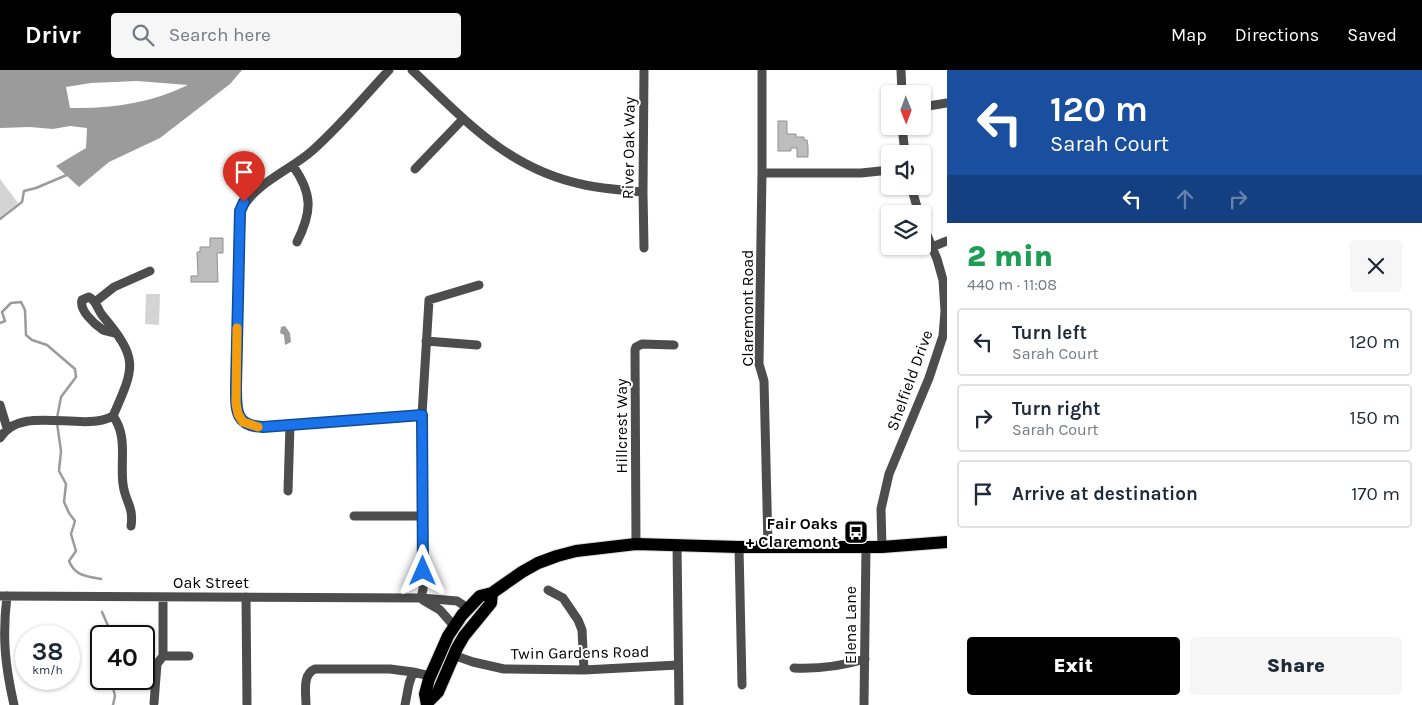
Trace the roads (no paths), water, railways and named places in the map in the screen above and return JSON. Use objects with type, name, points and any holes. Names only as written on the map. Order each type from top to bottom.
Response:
[{"type":"main road","points":[[427,704],[425,694],[430,676],[454,626],[468,608],[480,596],[492,593],[522,572],[538,563],[557,556],[576,551],[636,544],[882,547],[947,542]]},
{"type":"main road","points":[[427,704],[438,692],[456,650],[472,625],[491,603],[492,593]]},
{"type":"main road","points":[[456,650],[456,635],[464,625],[468,608]]},
{"type":"street","points":[[389,70],[313,150],[253,193],[244,202],[240,211],[236,410],[243,422],[252,426],[422,415]]},
{"type":"street","points":[[412,70],[489,141],[531,167],[554,177],[586,186],[643,192]]},
{"type":"street","name":"River Oak Way","points":[[644,70],[644,248]]},
{"type":"street","name":"Claremont Road","points":[[762,70],[759,364],[764,381],[768,546]]},
{"type":"street","points":[[901,70],[902,85]]},
{"type":"street","points":[[931,105],[947,104]]},
{"type":"street","points":[[415,169],[463,118]]},
{"type":"street","points":[[293,166],[303,181],[309,198],[306,222],[297,242]]},
{"type":"street","points":[[762,173],[862,173],[881,171]]},
{"type":"street","points":[[932,247],[947,241]]},
{"type":"street","name":"Shelfield Drive","points":[[882,547],[881,509],[889,474],[929,378],[943,336],[944,290],[941,272],[932,247]]},
{"type":"street","points":[[95,302],[114,287],[150,271]]},
{"type":"street","points":[[454,626],[440,610],[421,598],[423,589],[422,415],[429,300],[479,285]]},
{"type":"street","points":[[0,438],[7,428],[20,422],[100,420],[113,416],[130,372],[129,357],[124,344],[101,314],[95,302],[89,298],[82,300],[81,307],[84,312],[103,330],[115,334]]},
{"type":"street","points":[[426,342],[477,345]]},
{"type":"street","name":"Hillcrest Way","points":[[636,544],[635,350],[642,344],[674,345]]},
{"type":"street","points":[[0,405],[7,428]]},
{"type":"street","points":[[113,416],[119,425],[122,435],[123,483],[131,508],[131,526]]},
{"type":"street","points":[[288,491],[290,425]]},
{"type":"street","points":[[354,516],[423,516]]},
{"type":"street","points":[[677,544],[678,705]]},
{"type":"street","points":[[739,546],[742,685]]},
{"type":"street","name":"Elena Lane","points":[[864,704],[866,547]]},
{"type":"street","points":[[548,590],[563,598],[578,620],[582,630],[584,670]]},
{"type":"street","points":[[3,596],[6,669],[14,705]]},
{"type":"street","name":"Oak Street","points":[[3,596],[421,598],[457,601],[468,608]]},
{"type":"street","points":[[154,703],[157,664],[163,656],[163,597]]},
{"type":"street","points":[[246,598],[247,705]]},
{"type":"street","name":"Twin Gardens Road","points":[[456,650],[473,662],[504,669],[584,670],[678,665]]},
{"type":"street","points":[[163,656],[189,656]]},
{"type":"street","points":[[794,668],[807,669],[836,666],[866,659]]},
{"type":"street","points":[[306,705],[307,675],[310,671],[316,669],[390,669],[430,676]]},
{"type":"street","points":[[405,705],[413,672]]},
{"type":"waterway","points":[[0,219],[22,202],[24,191],[69,174]]},
{"type":"waterway","points":[[0,323],[5,321],[2,312],[11,303],[21,302],[25,310],[26,335],[32,340],[47,345],[75,369],[76,377],[61,397],[57,418]]},
{"type":"waterway","points":[[57,423],[61,451],[59,471],[66,484],[64,502],[75,521],[71,534],[76,551],[69,561],[74,570],[86,576],[101,579]]},
{"type":"waterway","points":[[102,612],[108,625]]},
{"type":"waterway","points":[[113,705],[115,696],[114,690]]},
{"type":"place","name":"Fair Oaks + Claremont","points":[[856,532]]}]
